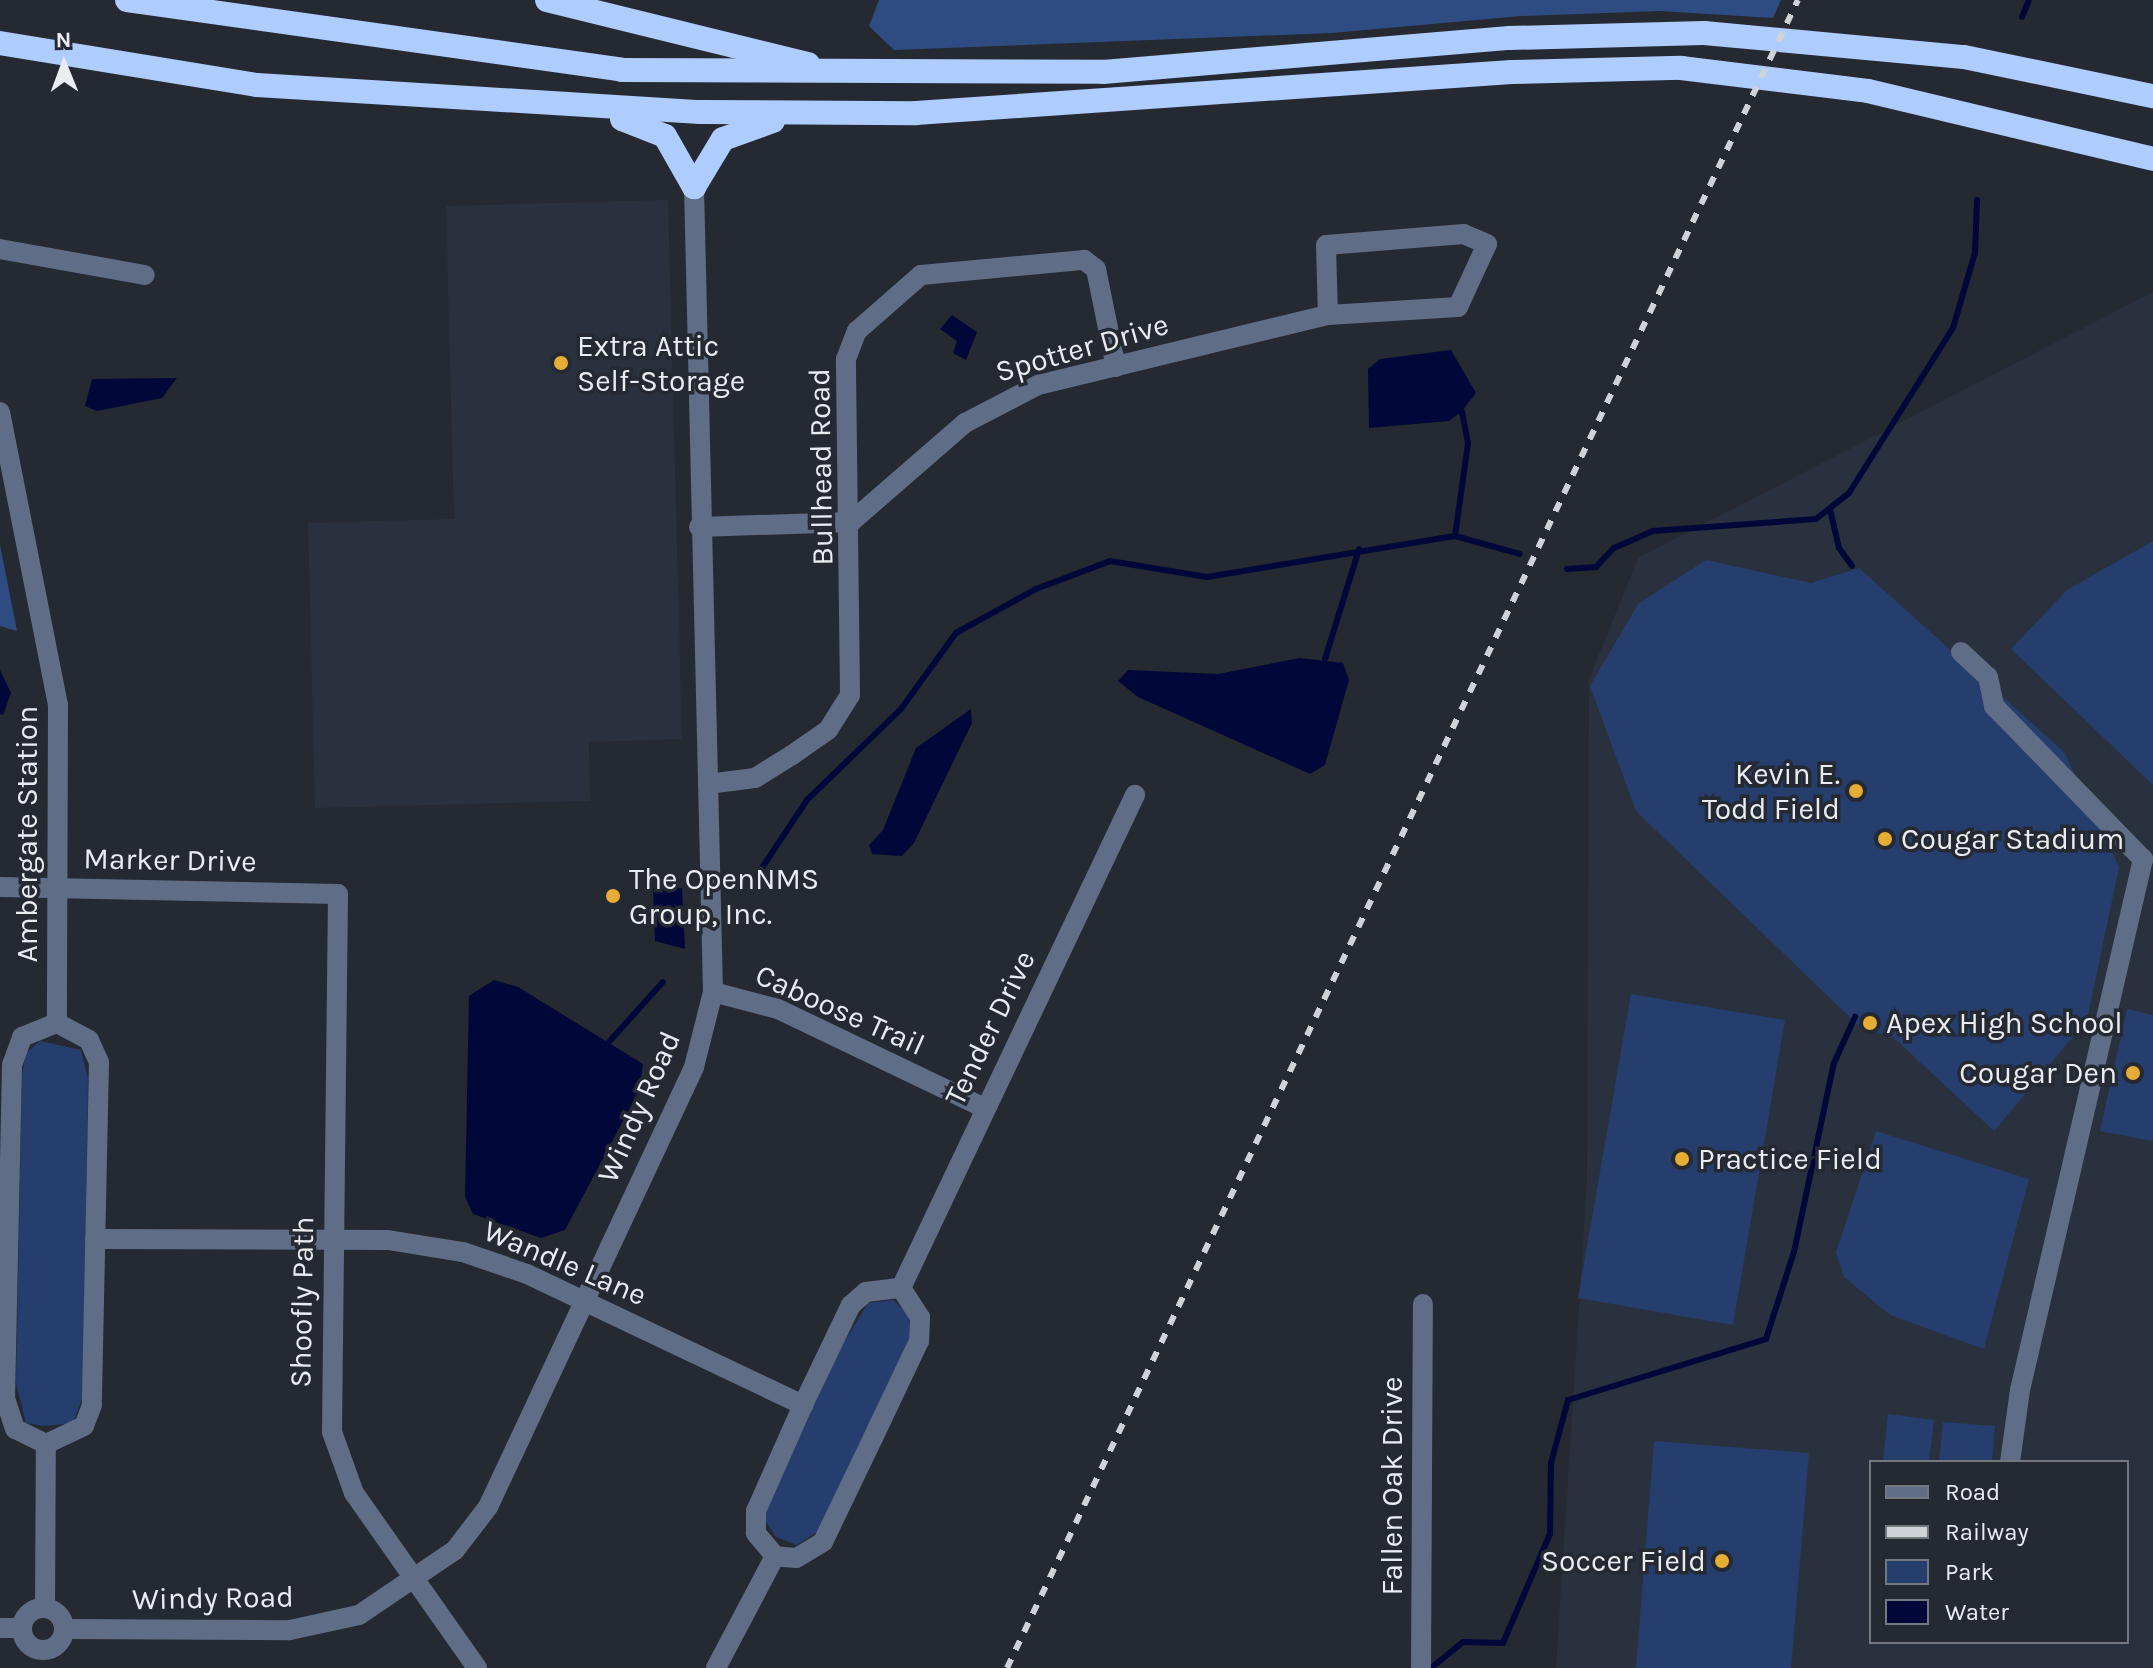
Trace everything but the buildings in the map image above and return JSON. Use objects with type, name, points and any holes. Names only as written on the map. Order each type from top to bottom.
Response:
[{"type":"highway","points":[[127,0],[622,70],[861,76],[1103,72],[1510,38],[1704,33],[1964,57],[2153,96]]},
{"type":"highway","points":[[547,0],[861,76]]},
{"type":"highway","points":[[0,43],[257,85],[589,109],[814,113],[1105,104],[1512,72],[1681,68],[1868,91],[2153,159]]},
{"type":"highway","points":[[589,109],[659,131],[694,187]]},
{"type":"highway","points":[[694,187],[713,150],[734,132],[814,113]]},
{"type":"street","name":"Windy Road","points":[[65,1629],[290,1630],[359,1615],[417,1582],[455,1550],[488,1507],[694,1067],[713,992],[699,527],[694,187]]},
{"type":"street","name":"Spotter Drive","points":[[851,522],[992,404],[1116,367],[1328,315],[1458,307],[1487,244],[1464,234],[1326,245],[1328,315]]},
{"type":"street","points":[[1,256],[145,275]]},
{"type":"street","name":"Bullhead Road","points":[[708,784],[755,778],[839,715],[851,687],[851,522],[846,359],[857,331],[921,275],[1084,260],[1096,269],[1116,367]]},
{"type":"street","name":"Ambergate Station","points":[[0,412],[58,704],[57,1023]]},
{"type":"street","points":[[699,527],[851,522]]},
{"type":"street","points":[[1961,652],[1988,677],[1994,706],[2143,859],[2143,904],[2020,1390],[2010,1460]]},
{"type":"street","name":"Tender Drive","points":[[901,1288],[1135,795]]},
{"type":"street","name":"Marker Drive","points":[[0,887],[338,894]]},
{"type":"street","name":"Shoofly Path","points":[[338,894],[332,1238],[334,1440],[354,1493],[477,1668]]},
{"type":"street","name":"Caboose Trail","points":[[713,992],[778,1009],[985,1108]]},
{"type":"street","points":[[57,1023],[89,1040],[99,1062],[92,1405],[84,1426],[46,1444],[15,1429],[6,1407],[4,1234],[12,1065],[22,1037],[57,1023]]},
{"type":"street","name":"Wandle Lane","points":[[95,1239],[332,1238],[463,1252],[583,1300],[803,1405]]},
{"type":"street","points":[[901,1288],[920,1317],[919,1341],[823,1542],[804,1555],[775,1556],[756,1533],[756,1511],[803,1405],[851,1305],[866,1292],[901,1288]]},
{"type":"street","name":"Fallen Oak Drive","points":[[1421,1668],[1423,1304]]},
{"type":"street","points":[[45,1608],[27,1615],[22,1628],[25,1641],[43,1659],[60,1642],[65,1629],[45,1608],[46,1444]]},
{"type":"street","points":[[716,1668],[775,1556]]},
{"type":"street","points":[[0,1628],[22,1628]]},
{"type":"shaded area","points":[[879,0],[1781,0],[1773,18],[1660,11],[1521,16],[1332,33],[894,50],[869,26]]},
{"type":"shaded area","name":"Extra Attic Self-Storage","points":[[668,200],[682,739],[589,742],[590,801],[315,808],[308,523],[454,519],[446,206]]},
{"type":"shaded area","name":"Apex High School","points":[[2153,292],[2153,1668],[1556,1668],[1587,1179],[1589,679],[1638,558]]},
{"type":"shaded area","points":[[0,545],[17,631],[0,626]]},
{"type":"green space","points":[[2153,541],[2153,785],[2011,649],[2067,590]]},
{"type":"green space","name":"Cougar Stadium","points":[[1706,560],[1811,583],[1859,568],[2064,752],[2119,867],[2087,1020],[1994,1131],[1893,1037],[1862,1029],[1636,811],[1590,686],[1638,604]]},
{"type":"green space","name":"Practice Field","points":[[1631,994],[1785,1020],[1733,1325],[1578,1298]]},
{"type":"green space","name":"Cougar Den","points":[[2127,1009],[2153,1015],[2153,1141],[2100,1131]]},
{"type":"green space","points":[[40,1041],[81,1050],[88,1079],[83,1396],[73,1423],[44,1426],[26,1423],[16,1383],[22,1075],[26,1053]]},
{"type":"green space","points":[[1876,1131],[2029,1179],[1984,1349],[1890,1315],[1844,1277],[1836,1253]]},
{"type":"green space","points":[[893,1300],[909,1315],[910,1339],[820,1530],[797,1545],[776,1537],[764,1519],[769,1501],[843,1344],[868,1303]]},
{"type":"green space","points":[[1888,1414],[1934,1420],[1929,1460],[1883,1460]]},
{"type":"green space","points":[[1943,1422],[1995,1426],[1992,1460],[1939,1460]]},
{"type":"green space","name":"Soccer Field","points":[[1654,1441],[1809,1453],[1791,1668],[1636,1668]]},
{"type":"water","points":[[952,315],[977,332],[966,360],[953,353],[957,341],[940,329]]},
{"type":"water","points":[[1451,350],[1476,393],[1462,411],[1449,421],[1369,428],[1368,369],[1380,359]]},
{"type":"water","points":[[177,378],[162,398],[97,411],[85,406],[92,379]]},
{"type":"water","points":[[1300,658],[1343,663],[1349,680],[1325,765],[1310,774],[1138,697],[1118,681],[1128,670],[1218,674]]},
{"type":"water","points":[[0,670],[11,693],[3,715],[0,714]]},
{"type":"water","points":[[971,709],[972,723],[914,843],[902,856],[872,854],[869,845],[883,830],[916,748]]},
{"type":"water","points":[[653,888],[682,888],[685,949],[655,941]]},
{"type":"water","points":[[494,980],[518,987],[643,1064],[640,1089],[565,1230],[541,1238],[473,1214],[465,1197],[469,996]]},
{"type":"waterway","points":[[2022,17],[2029,0]]},
{"type":"waterway","points":[[1567,569],[1596,567],[1614,548],[1653,531],[1816,519],[1849,493],[1953,328],[1975,253],[1977,200]]},
{"type":"waterway","points":[[1455,536],[1468,443],[1462,411]]},
{"type":"waterway","points":[[1830,509],[1839,548],[1852,566]]},
{"type":"waterway","points":[[752,883],[807,800],[901,709],[956,633],[1036,589],[1110,561],[1207,577],[1455,536],[1520,554]]},
{"type":"waterway","points":[[1325,659],[1359,549]]},
{"type":"waterway","points":[[608,1043],[663,982]]},
{"type":"waterway","points":[[1431,1668],[1463,1642],[1503,1643],[1550,1534],[1551,1463],[1568,1400],[1766,1339],[1794,1252],[1834,1063],[1855,1017]]},
{"type":"railway","points":[[1007,1668],[1798,0]]},
{"type":"place","name":"Extra Attic Self-Storage","points":[[561,363]]},
{"type":"place","name":"Kevin E. Todd Field","points":[[1856,791]]},
{"type":"place","name":"Cougar Stadium","points":[[1885,839]]},
{"type":"place","name":"The OpenNMS Group, Inc.","points":[[613,896]]},
{"type":"place","name":"Apex High School","points":[[1870,1023]]},
{"type":"place","name":"Cougar Den","points":[[2133,1073]]},
{"type":"place","name":"Practice Field","points":[[1682,1159]]},
{"type":"place","name":"Soccer Field","points":[[1722,1561]]}]
